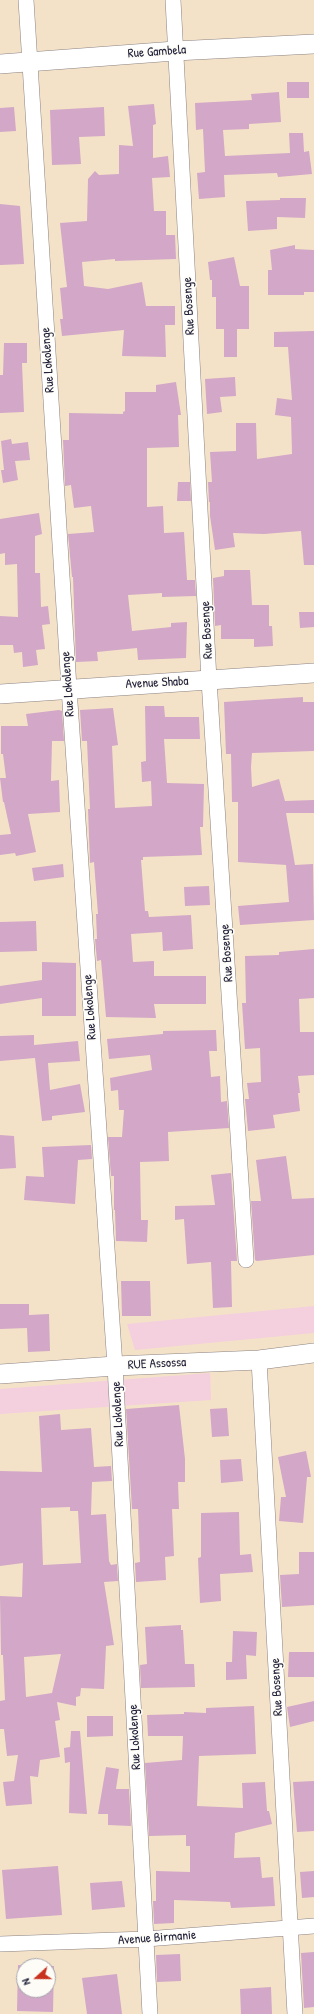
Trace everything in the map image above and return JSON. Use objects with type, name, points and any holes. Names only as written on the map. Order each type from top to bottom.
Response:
[{"type":"street","name":"Rue Lokolenge","points":[[26,0],[69,688],[115,1366],[150,2014]]},
{"type":"street","name":"Rue Bosenge","points":[[173,0],[209,680],[246,1260]]},
{"type":"street","name":"Rue Gambela","points":[[0,64],[175,50],[314,44]]},
{"type":"street","name":"Avenue Shaba","points":[[0,694],[69,688],[314,673]]},
{"type":"street","name":"RUE Assossa","points":[[0,1374],[115,1366],[259,1360],[314,1353]]},
{"type":"street","name":"Rue Bosenge","points":[[259,1360],[294,2014]]},
{"type":"street","name":"Avenue Birmanie","points":[[0,1944],[146,1939],[314,1926]]},
{"type":"shaded area","points":[[314,1306],[314,1333],[135,1350],[127,1324]]},
{"type":"shaded area","points":[[210,1373],[211,1400],[0,1414],[0,1389]]},
{"type":"building","points":[[287,82],[309,82],[309,98],[287,98]]},
{"type":"building","points":[[279,92],[281,122],[249,124],[249,129],[223,130],[225,156],[290,153],[289,133],[303,133],[304,152],[309,151],[312,174],[278,177],[277,173],[224,175],[225,197],[199,199],[197,173],[205,172],[203,129],[196,130],[195,103],[252,100],[251,94]]},
{"type":"building","points":[[154,104],[156,124],[153,125],[153,158],[168,156],[170,177],[152,178],[154,211],[166,211],[166,235],[175,235],[176,259],[115,261],[115,259],[82,262],[84,286],[108,289],[142,282],[146,306],[175,306],[175,325],[165,325],[166,357],[122,356],[124,330],[62,336],[60,319],[63,319],[60,288],[67,287],[60,223],[87,221],[88,179],[95,171],[99,175],[119,174],[119,145],[133,146],[128,106]]},
{"type":"building","points":[[14,107],[16,131],[0,132],[0,108]]},
{"type":"building","points":[[104,107],[105,136],[79,137],[81,164],[52,165],[50,110]]},
{"type":"building","points":[[280,198],[306,198],[305,218],[277,217],[277,229],[248,231],[246,201],[280,200]]},
{"type":"building","points":[[0,204],[20,206],[24,264],[0,265]]},
{"type":"building","points":[[295,245],[295,249],[314,250],[314,292],[304,292],[304,295],[268,295],[268,270],[272,270],[270,250]]},
{"type":"building","points":[[234,257],[240,286],[249,286],[249,329],[237,329],[237,357],[224,357],[224,329],[216,329],[216,297],[212,297],[212,280],[210,280],[208,262]]},
{"type":"building","points":[[314,331],[314,565],[304,565],[301,531],[264,534],[233,533],[235,547],[215,550],[209,502],[208,482],[212,482],[210,452],[236,451],[236,423],[256,423],[257,459],[292,454],[291,417],[275,415],[277,398],[292,400],[288,347],[274,347],[274,332]]},
{"type":"building","points":[[4,343],[27,343],[27,363],[22,363],[24,412],[0,413],[0,375],[3,375]]},
{"type":"building","points":[[235,377],[236,396],[220,397],[222,412],[207,414],[205,379]]},
{"type":"building","points":[[176,382],[181,415],[178,415],[179,447],[147,448],[147,507],[163,506],[164,533],[184,532],[187,580],[195,580],[196,596],[162,597],[162,593],[128,595],[132,631],[171,627],[171,623],[187,622],[186,658],[138,660],[137,648],[97,652],[98,661],[76,662],[73,577],[68,534],[94,532],[91,506],[74,508],[71,485],[65,486],[63,440],[69,440],[69,413],[123,414],[125,411],[125,392],[156,392],[156,385]]},
{"type":"building","points":[[11,439],[12,444],[28,442],[30,460],[15,461],[18,480],[3,483],[1,470],[4,470],[1,441]]},
{"type":"building","points":[[178,482],[190,482],[191,501],[177,501]]},
{"type":"building","points":[[39,513],[42,534],[35,536],[35,573],[40,573],[41,607],[48,606],[50,624],[42,625],[45,649],[36,650],[38,665],[23,667],[22,652],[14,653],[13,645],[0,645],[0,616],[18,617],[17,564],[5,565],[5,553],[0,554],[0,519]]},
{"type":"building","points":[[224,570],[250,570],[252,605],[269,605],[269,626],[272,626],[273,646],[254,647],[254,639],[221,639],[221,625],[215,626],[213,578],[224,576]]},
{"type":"building","points":[[299,612],[314,612],[314,627],[300,628]]},
{"type":"building","points":[[303,697],[303,702],[314,702],[314,751],[252,753],[251,767],[252,787],[279,779],[285,801],[314,800],[314,813],[286,813],[295,865],[313,864],[314,920],[240,925],[238,906],[289,902],[287,865],[238,862],[238,802],[232,802],[231,754],[226,754],[224,702]]},
{"type":"building","points":[[145,706],[164,706],[165,717],[199,717],[200,739],[164,739],[167,783],[204,784],[203,827],[200,827],[202,855],[143,857],[143,860],[141,860],[145,911],[148,911],[149,917],[191,915],[193,949],[163,951],[162,932],[131,934],[133,962],[154,961],[154,976],[206,976],[206,1004],[154,1004],[156,1018],[106,1017],[101,960],[97,961],[95,939],[97,939],[96,914],[98,914],[94,862],[90,863],[88,809],[90,809],[87,741],[82,741],[80,710],[113,708],[118,745],[112,746],[115,808],[152,806],[151,781],[142,782],[141,762],[146,761]]},
{"type":"building","points":[[59,710],[62,711],[64,741],[52,741],[51,781],[59,780],[60,812],[28,814],[36,852],[16,856],[15,853],[0,855],[0,835],[11,834],[3,802],[0,778],[6,778],[3,754],[1,754],[1,726],[28,726],[26,714]]},
{"type":"building","points":[[63,864],[64,877],[34,881],[32,868]]},
{"type":"building","points":[[209,886],[210,905],[185,906],[184,887]]},
{"type":"building","points":[[36,921],[37,951],[0,952],[0,922]]},
{"type":"building","points":[[314,949],[314,998],[299,999],[300,1032],[314,1032],[314,1075],[298,1076],[300,1111],[273,1115],[275,1128],[248,1131],[245,1099],[249,1099],[247,1083],[261,1082],[260,1048],[245,1049],[242,1003],[246,1003],[245,956],[279,955],[279,952]]},
{"type":"building","points":[[42,962],[76,963],[76,1016],[42,1016],[42,998],[0,1004],[0,986],[42,980]]},
{"type":"building","points":[[216,1030],[217,1051],[209,1051],[211,1077],[220,1076],[221,1102],[227,1101],[229,1128],[168,1132],[169,1161],[140,1162],[141,1220],[148,1220],[147,1242],[116,1241],[114,1176],[111,1176],[108,1137],[122,1137],[124,1110],[119,1110],[118,1090],[111,1091],[110,1078],[152,1070],[150,1055],[109,1059],[107,1039],[163,1034],[163,1031]]},
{"type":"building","points":[[34,1035],[34,1045],[78,1041],[80,1061],[48,1063],[50,1090],[80,1084],[85,1112],[52,1116],[52,1120],[42,1121],[35,1058],[0,1061],[0,1036]]},
{"type":"building","points":[[0,1135],[14,1136],[16,1168],[0,1169]]},
{"type":"building","points":[[91,1145],[92,1159],[78,1160],[75,1204],[24,1200],[26,1176],[44,1177],[42,1147]]},
{"type":"building","points":[[286,1156],[292,1199],[314,1198],[314,1255],[257,1261],[255,1260],[251,1201],[261,1201],[256,1160]]},
{"type":"building","points":[[231,1173],[237,1261],[231,1261],[232,1307],[213,1308],[211,1262],[187,1264],[184,1219],[175,1220],[175,1206],[215,1205],[211,1175]]},
{"type":"building","points":[[121,1281],[150,1281],[151,1316],[122,1316]]},
{"type":"building","points":[[0,1304],[29,1304],[29,1315],[49,1314],[50,1351],[28,1352],[27,1328],[0,1329]]},
{"type":"building","points":[[179,1405],[185,1459],[185,1482],[178,1482],[179,1509],[172,1509],[174,1556],[165,1557],[166,1580],[136,1582],[135,1563],[140,1562],[138,1509],[132,1509],[126,1409]]},
{"type":"building","points":[[227,1408],[229,1436],[212,1437],[210,1409]]},
{"type":"building","points":[[60,1414],[61,1430],[91,1428],[94,1467],[111,1466],[112,1481],[92,1482],[91,1515],[106,1514],[109,1561],[111,1565],[117,1564],[118,1581],[104,1582],[114,1645],[106,1646],[104,1689],[81,1688],[80,1696],[76,1697],[76,1706],[57,1702],[60,1720],[55,1721],[60,1757],[40,1760],[38,1777],[30,1776],[32,1804],[6,1806],[3,1782],[14,1781],[18,1755],[7,1756],[4,1729],[0,1729],[0,1701],[5,1700],[3,1655],[1,1655],[0,1596],[22,1597],[23,1563],[0,1566],[0,1471],[42,1472],[39,1416]],"holes":[[[70,1507],[70,1511],[78,1511],[81,1563],[43,1565],[41,1508]],[[61,1654],[52,1693],[26,1697],[24,1657]]]},
{"type":"building","points":[[306,1451],[311,1477],[307,1477],[303,1523],[279,1521],[281,1497],[286,1497],[278,1457]]},
{"type":"building","points":[[241,1459],[243,1481],[221,1483],[220,1460]]},
{"type":"building","points":[[239,1512],[240,1555],[251,1554],[253,1572],[220,1574],[221,1601],[200,1603],[198,1558],[201,1557],[201,1513]]},
{"type":"building","points":[[299,1552],[314,1552],[314,1605],[282,1607],[280,1575],[299,1574]]},
{"type":"building","points":[[181,1625],[181,1630],[183,1630],[185,1664],[194,1664],[195,1687],[141,1688],[140,1665],[147,1664],[145,1627]]},
{"type":"building","points":[[233,1631],[257,1632],[256,1656],[246,1655],[247,1679],[226,1680],[226,1662],[232,1662]]},
{"type":"building","points":[[289,1652],[314,1652],[314,1677],[288,1677]]},
{"type":"building","points":[[314,1701],[314,1721],[290,1727],[287,1707]]},
{"type":"building","points":[[254,1706],[256,1754],[199,1756],[197,1806],[243,1808],[242,1783],[265,1782],[267,1811],[269,1811],[272,1824],[235,1833],[234,1858],[260,1857],[262,1878],[273,1877],[275,1906],[231,1908],[230,1902],[174,1900],[174,1923],[154,1924],[153,1901],[156,1901],[156,1871],[190,1872],[190,1846],[186,1846],[186,1835],[149,1836],[145,1763],[182,1760],[183,1736],[148,1736],[147,1715],[184,1714],[184,1712],[206,1713],[206,1708]]},
{"type":"building","points":[[87,1716],[113,1716],[113,1736],[87,1737]]},
{"type":"building","points":[[71,1731],[80,1731],[87,1814],[69,1813],[70,1762],[65,1763],[64,1748],[70,1747]]},
{"type":"building","points":[[106,1767],[119,1769],[116,1789],[129,1789],[131,1826],[108,1825],[108,1814],[98,1814]]},
{"type":"building","points":[[314,1781],[314,1831],[297,1832],[293,1782]]},
{"type":"building","points":[[58,1866],[62,1915],[6,1919],[2,1870]]},
{"type":"building","points":[[314,1871],[314,1897],[302,1898],[300,1872]]},
{"type":"building","points":[[122,1881],[125,1907],[92,1910],[90,1883]]},
{"type":"building","points":[[314,1952],[314,2007],[304,2008],[301,1953]]},
{"type":"building","points":[[180,1954],[181,1981],[157,1982],[156,1955]]},
{"type":"building","points":[[117,1974],[122,2014],[87,2014],[82,1978]]},
{"type":"building","points":[[271,1987],[272,2014],[241,2014],[240,1989]]},
{"type":"building","points":[[17,1998],[53,1998],[53,2012],[17,2011]]}]
